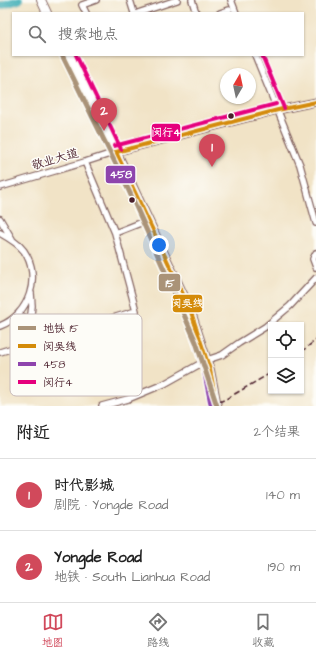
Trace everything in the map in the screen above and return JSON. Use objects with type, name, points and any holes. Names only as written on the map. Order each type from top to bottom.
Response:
[{"type":"main road","points":[[41,0],[46,11]]},
{"type":"main road","points":[[69,56],[190,309],[207,360],[217,406]]},
{"type":"street","points":[[86,12],[82,4],[96,0]]},
{"type":"street","points":[[130,0],[134,12]]},
{"type":"street","points":[[149,11],[177,0]]},
{"type":"street","points":[[192,0],[196,12]]},
{"type":"street","points":[[231,0],[236,12]]},
{"type":"street","points":[[223,12],[229,10]]},
{"type":"street","points":[[255,56],[300,165],[316,223]]},
{"type":"street","points":[[116,152],[278,110],[316,102]]},
{"type":"street","name":"敬业大道","points":[[0,186],[116,152]]},
{"type":"street","points":[[86,162],[115,233],[136,311],[126,314]]},
{"type":"street","points":[[0,219],[12,239],[24,252],[31,268],[32,285],[27,302],[18,314]]},
{"type":"street","points":[[115,233],[148,220]]},
{"type":"street","points":[[0,233],[12,239]]},
{"type":"street","points":[[316,253],[313,259],[316,268]]},
{"type":"street","points":[[142,393],[164,384],[207,360],[222,355],[238,343],[265,327],[290,306],[316,278]]},
{"type":"street","points":[[30,291],[32,306],[31,314]]},
{"type":"street","points":[[0,326],[10,320]]},
{"type":"street","points":[[0,352],[10,349]]},
{"type":"street","points":[[102,406],[135,396]]},
{"type":"waterway","points":[[0,6],[19,0]]},
{"type":"railway","points":[[304,350],[316,340]]},
{"type":"railway","points":[[210,406],[226,399],[268,375]]},
{"type":"metro line","name":"15","points":[[62,56],[129,191],[163,267],[196,342],[217,406]]},
{"type":"transit line","name":"闵行4","points":[[76,56],[121,149]]},
{"type":"transit line","name":"闵行4","points":[[262,56],[284,108]]},
{"type":"transit line","name":"458","points":[[64,58],[111,154],[184,311],[204,372],[211,406]]},
{"type":"transit line","name":"闵吴线","points":[[116,152],[278,110],[316,102]]},
{"type":"transit line","name":"闵行4","points":[[114,146],[276,104]]},
{"type":"transit line","name":"闵吴线","points":[[116,152],[190,309],[210,370],[217,406]]},
{"type":"place","name":"Yongde Road","points":[[104,131]]},
{"type":"place","name":"时代影城","points":[[212,167]]}]
